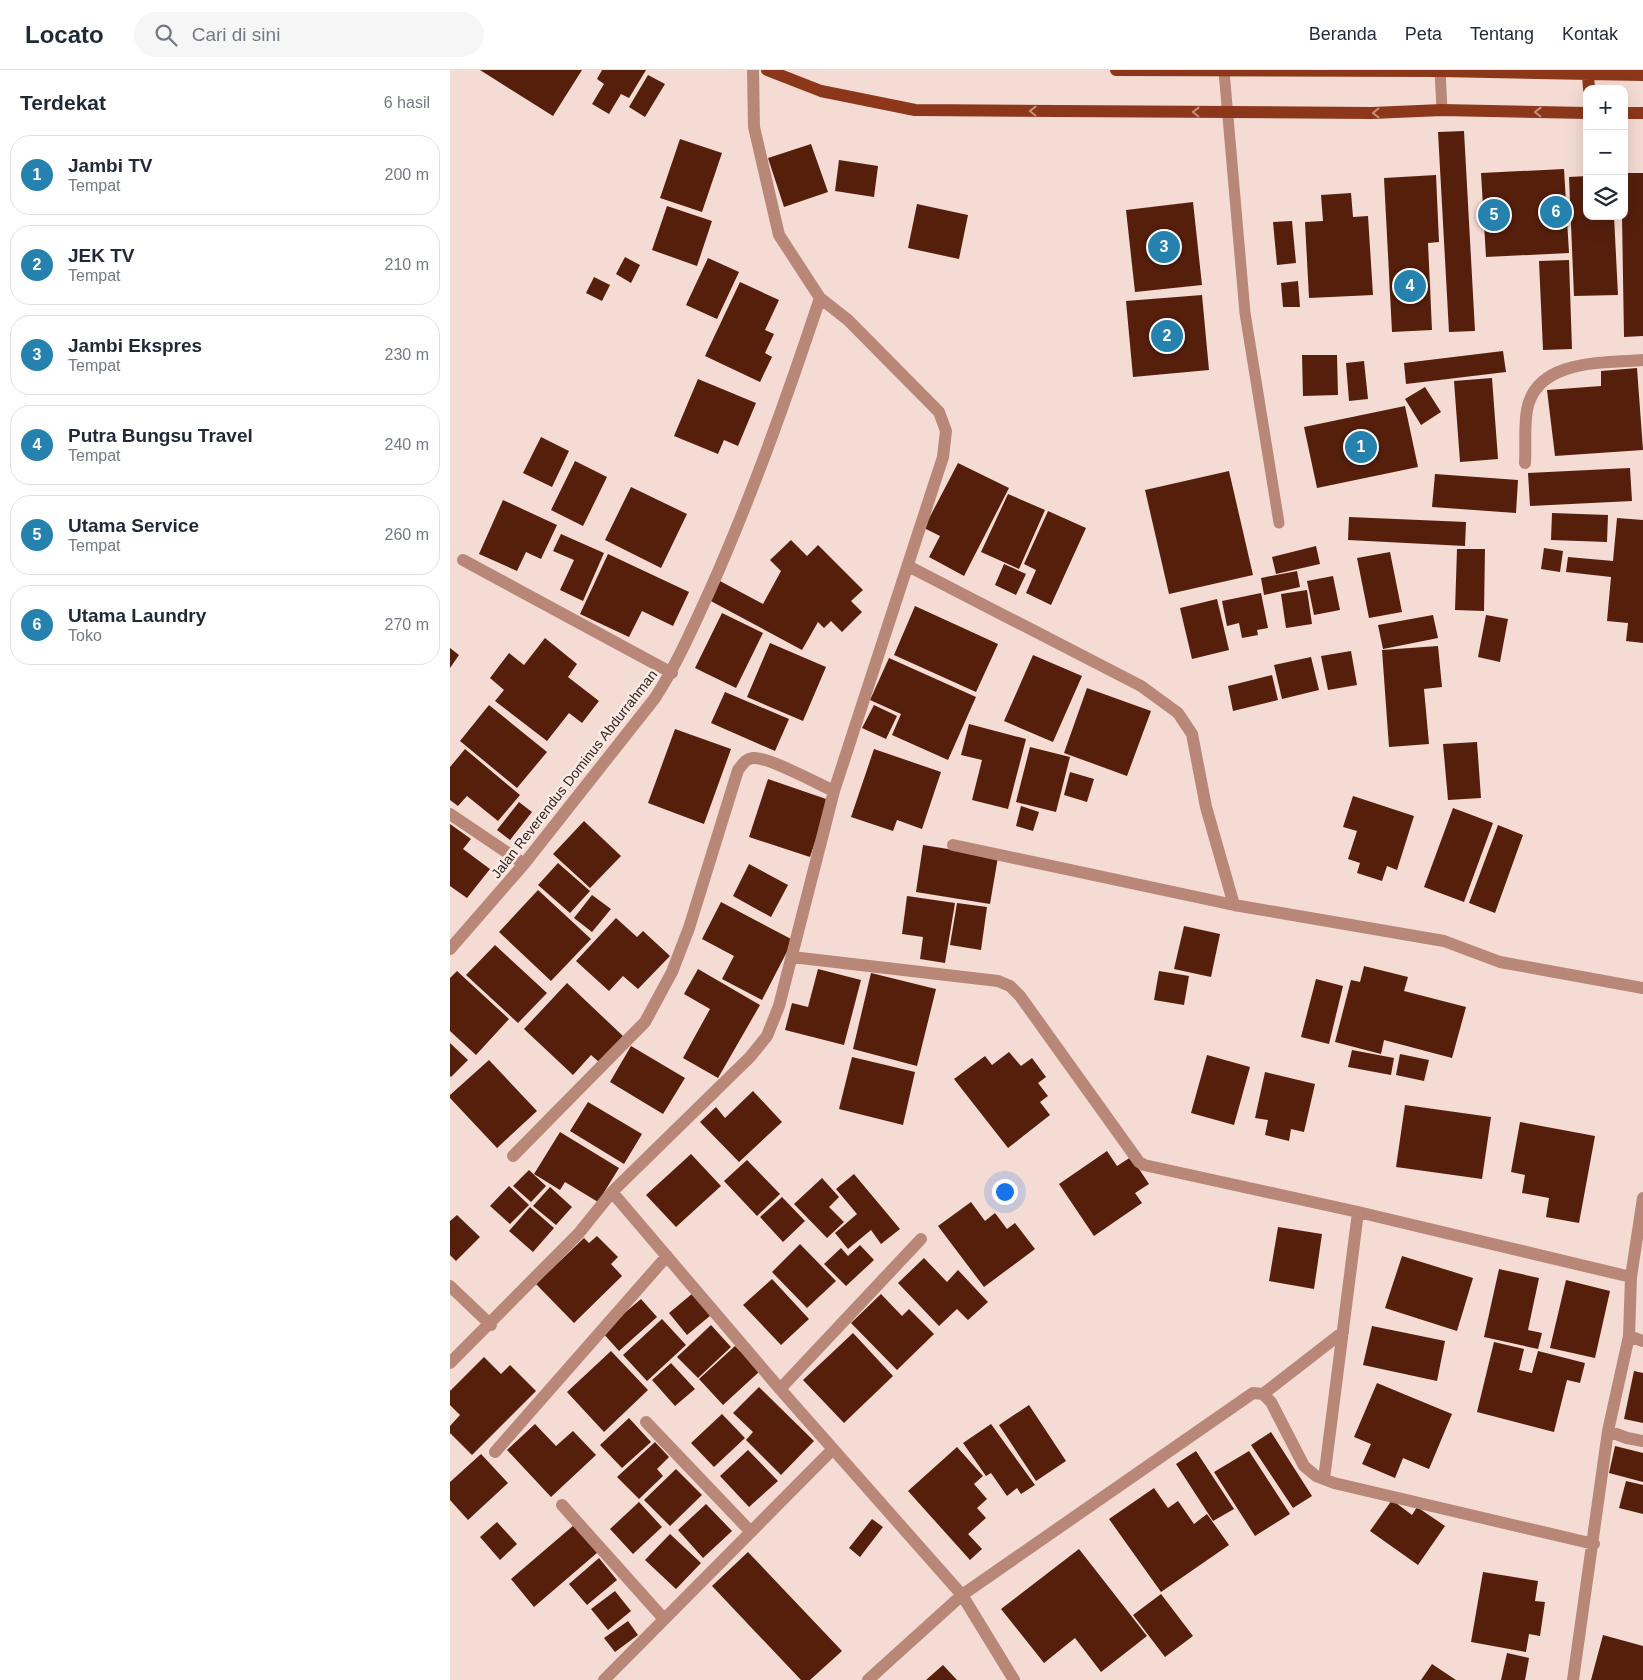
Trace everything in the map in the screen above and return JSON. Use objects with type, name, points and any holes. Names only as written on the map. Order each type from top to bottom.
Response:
[{"type":"main road","points":[[767,70],[822,91],[915,110],[1372,113],[1442,110],[1583,113]]},
{"type":"main road","points":[[1116,70],[1440,71],[1643,75]]},
{"type":"main road","points":[[1588,75],[1589,85]]},
{"type":"main road","points":[[1628,113],[1643,113]]},
{"type":"street","points":[[450,1363],[491,1324],[579,1233],[612,1192],[750,1057],[766,1036],[779,1006],[834,791],[943,457],[946,431],[939,412],[848,320],[820,298],[779,235],[754,127],[754,70]]},
{"type":"street","name":"Jalan Reverendus Dominus Abdurrahman","points":[[450,949],[524,864],[672,673],[744,515],[786,401],[820,298]]},
{"type":"street","points":[[1525,463],[1527,409],[1536,386],[1555,372],[1591,364],[1643,360]]},
{"type":"street","points":[[463,560],[672,673]]},
{"type":"street","points":[[908,566],[1141,686],[1178,713],[1192,734],[1206,807],[1234,905]]},
{"type":"street","points":[[513,1156],[644,1022],[672,972],[689,928],[738,770],[746,760],[755,757],[770,762],[834,791]]},
{"type":"street","points":[[450,814],[524,864]]},
{"type":"street","points":[[953,845],[1234,905],[1444,941],[1500,962],[1643,988]]},
{"type":"street","points":[[792,957],[1005,983],[1020,996],[1139,1162],[1155,1168],[1358,1212],[1631,1277]]},
{"type":"street","points":[[612,1192],[780,1389],[962,1595],[1014,1680]]},
{"type":"street","points":[[1573,1680],[1594,1544],[1608,1431],[1628,1336],[1631,1277],[1643,1198]]},
{"type":"street","points":[[1324,1479],[1358,1212]]},
{"type":"street","points":[[780,1389],[921,1239]]},
{"type":"street","points":[[495,1452],[666,1256]]},
{"type":"street","points":[[450,1286],[491,1324]]},
{"type":"street","points":[[1263,1394],[1343,1332]]},
{"type":"street","points":[[1628,1336],[1643,1341]]},
{"type":"street","points":[[868,1680],[962,1595],[1253,1393],[1263,1394],[1270,1402],[1304,1466],[1324,1479],[1594,1544]]},
{"type":"street","points":[[646,1422],[751,1532]]},
{"type":"street","points":[[1608,1431],[1627,1438],[1643,1441]]},
{"type":"street","points":[[604,1680],[833,1449]]},
{"type":"street","points":[[562,1505],[664,1619]]},
{"type":"lane","points":[[1224,71],[1226,112],[1245,313],[1279,523]]},
{"type":"lane","points":[[1440,71],[1442,110]]},
{"type":"building","points":[[480,70],[582,70],[553,116]]},
{"type":"building","points":[[602,70],[646,70],[629,98],[621,94],[609,114],[592,104],[604,84],[597,79]]},
{"type":"building","points":[[648,75],[665,84],[645,117],[629,107]]},
{"type":"building","points":[[1464,131],[1475,331],[1449,332],[1438,132]]},
{"type":"building","points":[[680,139],[722,153],[702,212],[660,198]]},
{"type":"building","points":[[811,144],[828,192],[784,207],[768,158]]},
{"type":"building","points":[[839,160],[878,166],[874,197],[835,191]]},
{"type":"building","points":[[1564,169],[1569,253],[1486,257],[1481,173]]},
{"type":"building","points":[[1628,173],[1643,173],[1643,336],[1624,337],[1622,220],[1628,220]]},
{"type":"building","points":[[1436,175],[1439,242],[1428,243],[1432,330],[1392,332],[1384,178]]},
{"type":"building","points":[[1583,176],[1583,220],[1614,220],[1618,295],[1574,296],[1569,177]]},
{"type":"building","points":[[1351,193],[1353,217],[1368,216],[1373,295],[1309,298],[1305,222],[1323,221],[1321,195]]},
{"type":"building","points":[[1193,202],[1202,285],[1135,292],[1126,210]]},
{"type":"building","points":[[917,204],[968,215],[959,259],[908,248]]},
{"type":"building","points":[[667,206],[712,221],[697,266],[652,250]]},
{"type":"building","points":[[1292,221],[1296,263],[1277,265],[1273,222]]},
{"type":"building","points":[[625,257],[640,265],[631,283],[616,274]]},
{"type":"building","points":[[708,258],[739,272],[717,319],[686,305]]},
{"type":"building","points":[[1569,260],[1572,349],[1543,350],[1539,261]]},
{"type":"building","points":[[594,277],[610,285],[602,301],[586,293]]},
{"type":"building","points":[[1298,281],[1300,307],[1283,307],[1281,283]]},
{"type":"building","points":[[740,282],[779,300],[765,330],[774,334],[765,353],[772,357],[760,382],[705,356]]},
{"type":"building","points":[[1202,295],[1209,370],[1133,377],[1126,301]]},
{"type":"building","points":[[1503,351],[1506,372],[1406,384],[1404,363]]},
{"type":"building","points":[[1302,355],[1337,355],[1338,395],[1303,396]]},
{"type":"building","points":[[1364,361],[1368,399],[1349,401],[1346,363]]},
{"type":"building","points":[[1637,368],[1643,450],[1555,456],[1547,390],[1601,386],[1601,371]]},
{"type":"building","points":[[1492,378],[1498,459],[1460,462],[1454,381]]},
{"type":"building","points":[[698,379],[756,403],[738,446],[724,440],[718,454],[674,436]]},
{"type":"building","points":[[1425,387],[1441,412],[1421,425],[1405,399]]},
{"type":"building","points":[[1405,406],[1418,467],[1317,488],[1304,427]]},
{"type":"building","points":[[541,437],[569,451],[552,487],[523,473]]},
{"type":"building","points":[[575,461],[607,477],[583,526],[551,510]]},
{"type":"building","points":[[958,463],[1009,488],[964,576],[929,557],[940,536],[924,528]]},
{"type":"building","points":[[1630,468],[1632,501],[1530,506],[1528,473]]},
{"type":"building","points":[[1229,471],[1253,575],[1169,594],[1145,490]]},
{"type":"building","points":[[1435,474],[1518,480],[1516,513],[1432,507]]},
{"type":"building","points":[[631,487],[687,514],[661,568],[605,540]]},
{"type":"building","points":[[1008,494],[1045,510],[1019,569],[981,552]]},
{"type":"building","points":[[503,500],[557,525],[541,559],[526,552],[517,571],[479,554]]},
{"type":"building","points":[[1048,511],[1086,528],[1051,605],[1026,593],[1036,570],[1024,564]]},
{"type":"building","points":[[1552,513],[1608,515],[1607,542],[1551,540]]},
{"type":"building","points":[[1349,517],[1466,522],[1465,546],[1348,540]]},
{"type":"building","points":[[1617,518],[1643,520],[1643,643],[1626,641],[1628,623],[1607,621],[1611,577],[1566,572],[1568,557],[1613,561]]},
{"type":"building","points":[[561,534],[604,553],[583,601],[560,590],[574,560],[553,551]]},
{"type":"building","points":[[791,540],[807,556],[818,545],[863,590],[851,601],[862,612],[842,632],[831,621],[824,628],[818,622],[802,650],[707,599],[718,580],[763,604],[781,571],[770,560]]},
{"type":"building","points":[[1316,546],[1320,564],[1276,574],[1272,557]]},
{"type":"building","points":[[1544,548],[1563,551],[1560,572],[1541,569]]},
{"type":"building","points":[[1457,549],[1485,549],[1484,611],[1455,610]]},
{"type":"building","points":[[1390,552],[1402,612],[1369,618],[1357,558]]},
{"type":"building","points":[[608,554],[689,592],[673,626],[642,611],[629,637],[580,614]]},
{"type":"building","points":[[1004,564],[1026,574],[1016,595],[995,585]]},
{"type":"building","points":[[1297,571],[1300,587],[1264,595],[1261,578]]},
{"type":"building","points":[[1333,576],[1340,610],[1314,615],[1307,581]]},
{"type":"building","points":[[1307,590],[1312,624],[1286,628],[1281,594]]},
{"type":"building","points":[[1261,593],[1268,628],[1257,630],[1258,635],[1242,638],[1239,623],[1227,626],[1222,601]]},
{"type":"building","points":[[1217,599],[1229,650],[1192,659],[1180,608]]},
{"type":"building","points":[[915,606],[998,644],[976,692],[894,655]]},
{"type":"building","points":[[722,613],[763,633],[736,688],[695,668]]},
{"type":"building","points":[[1433,615],[1438,638],[1383,649],[1378,625]]},
{"type":"building","points":[[1486,615],[1508,619],[1500,662],[1478,657]]},
{"type":"building","points":[[545,638],[577,664],[568,677],[599,701],[582,723],[569,713],[547,741],[495,701],[504,690],[490,678],[509,653],[524,665]]},
{"type":"building","points":[[770,643],[826,667],[803,721],[747,697]]},
{"type":"building","points":[[1438,646],[1442,687],[1424,689],[1429,744],[1389,747],[1382,650]]},
{"type":"building","points":[[450,648],[459,655],[450,668]]},
{"type":"building","points":[[1351,651],[1357,685],[1328,690],[1321,656]]},
{"type":"building","points":[[1033,655],[1082,676],[1053,742],[1004,721]]},
{"type":"building","points":[[1311,657],[1319,690],[1282,699],[1274,665]]},
{"type":"building","points":[[889,658],[976,697],[948,760],[892,735],[901,714],[870,700]]},
{"type":"building","points":[[1272,675],[1278,700],[1233,711],[1228,686]]},
{"type":"building","points":[[1087,688],[1151,711],[1127,776],[1064,753]]},
{"type":"building","points":[[725,692],[789,719],[775,751],[711,723]]},
{"type":"building","points":[[489,705],[547,752],[517,788],[460,741]]},
{"type":"building","points":[[874,705],[897,716],[886,739],[862,728]]},
{"type":"building","points":[[969,724],[1026,739],[1008,809],[972,800],[982,760],[961,755]]},
{"type":"building","points":[[675,729],[731,749],[704,824],[648,803]]},
{"type":"building","points":[[1477,742],[1481,798],[1448,800],[1443,744]]},
{"type":"building","points":[[1030,747],[1070,757],[1056,812],[1016,802]]},
{"type":"building","points":[[465,749],[520,795],[498,821],[467,796],[458,806],[450,800],[450,767]]},
{"type":"building","points":[[874,749],[941,772],[922,829],[897,820],[893,831],[851,817]]},
{"type":"building","points":[[1070,772],[1094,779],[1087,802],[1064,795]]},
{"type":"building","points":[[768,779],[829,800],[810,857],[749,837]]},
{"type":"building","points":[[1353,796],[1414,816],[1397,870],[1387,866],[1382,881],[1357,873],[1360,863],[1348,859],[1357,831],[1343,827]]},
{"type":"building","points":[[519,802],[532,812],[510,840],[497,830]]},
{"type":"building","points":[[1021,806],[1039,812],[1033,831],[1016,826]]},
{"type":"building","points":[[1453,808],[1493,823],[1464,902],[1424,887]]},
{"type":"building","points":[[584,821],[621,856],[590,888],[553,854]]},
{"type":"building","points":[[450,824],[471,839],[463,849],[490,869],[467,898],[450,886]]},
{"type":"building","points":[[1498,825],[1523,835],[1495,913],[1469,903]]},
{"type":"building","points":[[923,845],[998,857],[990,904],[916,892]]},
{"type":"building","points":[[558,863],[590,891],[570,913],[538,885]]},
{"type":"building","points":[[749,864],[788,885],[771,917],[733,896]]},
{"type":"building","points":[[538,890],[591,939],[551,981],[499,932]]},
{"type":"building","points":[[592,895],[611,909],[592,932],[574,918]]},
{"type":"building","points":[[907,896],[955,903],[945,963],[920,959],[923,937],[902,934]]},
{"type":"building","points":[[721,902],[793,940],[762,1000],[722,979],[734,956],[702,939]]},
{"type":"building","points":[[957,903],[987,907],[981,950],[950,945]]},
{"type":"building","points":[[616,918],[637,937],[643,931],[670,956],[638,989],[623,976],[609,991],[576,961]]},
{"type":"building","points":[[1184,926],[1220,934],[1211,977],[1174,969]]},
{"type":"building","points":[[495,945],[547,993],[518,1023],[466,975]]},
{"type":"building","points":[[1364,966],[1408,977],[1404,991],[1466,1007],[1452,1058],[1384,1040],[1381,1054],[1335,1042],[1351,980],[1360,982]]},
{"type":"building","points":[[698,969],[760,1005],[718,1078],[683,1058],[710,1009],[684,994]]},
{"type":"building","points":[[818,969],[861,980],[844,1045],[785,1030],[792,1003],[808,1007]]},
{"type":"building","points":[[457,971],[509,1019],[476,1055],[450,1031],[450,978]]},
{"type":"building","points":[[1159,971],[1189,976],[1184,1005],[1154,1000]]},
{"type":"building","points":[[871,973],[936,989],[917,1066],[853,1049]]},
{"type":"building","points":[[1316,979],[1343,986],[1329,1044],[1301,1037]]},
{"type":"building","points":[[567,983],[623,1036],[599,1062],[591,1055],[573,1075],[524,1029]]},
{"type":"building","points":[[450,1043],[468,1060],[451,1077],[450,1076]]},
{"type":"building","points":[[631,1046],[685,1078],[663,1114],[610,1082]]},
{"type":"building","points":[[1352,1050],[1394,1058],[1391,1075],[1348,1067]]},
{"type":"building","points":[[1009,1052],[1021,1066],[1032,1058],[1046,1077],[1038,1083],[1048,1096],[1040,1102],[1050,1115],[1008,1148],[954,1079],[985,1056],[992,1065]]},
{"type":"building","points":[[1400,1054],[1429,1060],[1424,1081],[1396,1075]]},
{"type":"building","points":[[1207,1055],[1250,1067],[1234,1125],[1191,1113]]},
{"type":"building","points":[[852,1057],[915,1072],[903,1125],[839,1109]]},
{"type":"building","points":[[489,1060],[537,1111],[497,1148],[450,1098],[450,1095]]},
{"type":"building","points":[[1265,1072],[1315,1084],[1304,1132],[1291,1129],[1289,1141],[1265,1135],[1268,1120],[1255,1118]]},
{"type":"building","points":[[753,1091],[782,1122],[739,1162],[700,1122],[716,1107],[725,1118]]},
{"type":"building","points":[[588,1102],[642,1134],[624,1164],[570,1131]]},
{"type":"building","points":[[1405,1105],[1491,1117],[1482,1179],[1396,1167]]},
{"type":"building","points":[[1520,1122],[1595,1136],[1579,1223],[1546,1217],[1549,1198],[1522,1193],[1525,1175],[1511,1172]]},
{"type":"building","points":[[560,1132],[619,1168],[598,1202],[565,1182],[560,1190],[534,1174]]},
{"type":"building","points":[[1107,1151],[1117,1166],[1131,1157],[1149,1184],[1135,1193],[1142,1203],[1094,1236],[1059,1184]]},
{"type":"building","points":[[691,1154],[721,1186],[676,1227],[646,1195]]},
{"type":"building","points":[[747,1160],[780,1194],[757,1216],[724,1181]]},
{"type":"building","points":[[529,1170],[546,1186],[531,1202],[513,1186]]},
{"type":"building","points":[[854,1174],[900,1229],[881,1244],[871,1230],[848,1249],[835,1233],[857,1214],[836,1189]]},
{"type":"building","points":[[822,1178],[839,1197],[829,1207],[844,1222],[827,1238],[794,1204]]},
{"type":"building","points":[[509,1186],[529,1205],[510,1224],[490,1206]]},
{"type":"building","points":[[550,1187],[572,1207],[556,1225],[533,1206]]},
{"type":"building","points":[[782,1197],[805,1221],[783,1242],[760,1217]]},
{"type":"building","points":[[971,1202],[985,1221],[995,1213],[1007,1229],[1015,1223],[1035,1249],[984,1287],[938,1226]]},
{"type":"building","points":[[530,1207],[554,1228],[533,1252],[509,1231]]},
{"type":"building","points":[[457,1215],[480,1237],[456,1261],[450,1255],[450,1221]]},
{"type":"building","points":[[1278,1227],[1322,1234],[1314,1289],[1269,1281]]},
{"type":"building","points":[[597,1236],[618,1257],[611,1264],[622,1276],[574,1323],[536,1284],[584,1238],[589,1243]]},
{"type":"building","points":[[800,1244],[836,1281],[807,1308],[772,1272]]},
{"type":"building","points":[[860,1245],[874,1260],[846,1286],[824,1264],[841,1248],[848,1256]]},
{"type":"building","points":[[1402,1256],[1473,1278],[1457,1331],[1385,1308]]},
{"type":"building","points":[[924,1258],[947,1282],[958,1270],[988,1302],[968,1320],[957,1309],[939,1326],[898,1283]]},
{"type":"building","points":[[1499,1269],[1539,1278],[1528,1330],[1542,1333],[1538,1349],[1484,1337]]},
{"type":"building","points":[[772,1279],[809,1319],[781,1345],[743,1305]]},
{"type":"building","points":[[1566,1280],[1610,1291],[1595,1358],[1550,1348]]},
{"type":"building","points":[[693,1293],[711,1315],[687,1335],[669,1313]]},
{"type":"building","points":[[881,1294],[902,1316],[909,1309],[934,1334],[897,1370],[851,1323]]},
{"type":"building","points":[[641,1299],[657,1317],[619,1351],[602,1332]]},
{"type":"building","points":[[662,1319],[686,1345],[647,1381],[623,1355]]},
{"type":"building","points":[[711,1325],[731,1347],[698,1378],[677,1357]]},
{"type":"building","points":[[1372,1326],[1445,1341],[1437,1381],[1363,1365]]},
{"type":"building","points":[[853,1333],[893,1376],[844,1423],[803,1380]]},
{"type":"building","points":[[1494,1342],[1524,1349],[1519,1370],[1532,1373],[1538,1351],[1585,1363],[1580,1383],[1567,1380],[1554,1432],[1477,1412]]},
{"type":"building","points":[[735,1346],[760,1371],[723,1405],[699,1379]]},
{"type":"building","points":[[611,1351],[648,1390],[604,1432],[567,1392]]},
{"type":"building","points":[[484,1357],[501,1374],[510,1365],[536,1391],[472,1455],[450,1433],[450,1426],[460,1415],[450,1405],[450,1391]]},
{"type":"building","points":[[671,1363],[695,1389],[675,1406],[652,1380]]},
{"type":"building","points":[[1634,1371],[1643,1373],[1643,1423],[1624,1419]]},
{"type":"building","points":[[1377,1383],[1452,1414],[1429,1469],[1403,1458],[1395,1478],[1362,1464],[1371,1444],[1354,1437]]},
{"type":"building","points":[[759,1387],[814,1441],[781,1475],[746,1440],[753,1432],[733,1413]]},
{"type":"building","points":[[1029,1405],[1066,1461],[1036,1481],[999,1425]]},
{"type":"building","points":[[722,1414],[745,1438],[714,1467],[691,1443]]},
{"type":"building","points":[[629,1418],[651,1442],[622,1468],[600,1445]]},
{"type":"building","points":[[535,1424],[556,1446],[573,1431],[596,1455],[551,1497],[507,1450]]},
{"type":"building","points":[[991,1424],[1035,1485],[1021,1494],[1017,1488],[1007,1496],[991,1473],[986,1476],[963,1443]]},
{"type":"building","points":[[1271,1432],[1312,1496],[1293,1508],[1251,1445]]},
{"type":"building","points":[[655,1442],[669,1457],[657,1469],[663,1476],[639,1499],[617,1477]]},
{"type":"building","points":[[1615,1446],[1643,1453],[1643,1482],[1609,1473]]},
{"type":"building","points":[[957,1447],[983,1476],[974,1484],[987,1499],[977,1508],[986,1518],[968,1534],[982,1549],[970,1560],[908,1491]]},
{"type":"building","points":[[748,1450],[778,1481],[749,1507],[720,1476]]},
{"type":"building","points":[[1196,1451],[1234,1509],[1213,1521],[1176,1464]]},
{"type":"building","points":[[1249,1451],[1290,1514],[1255,1536],[1214,1472]]},
{"type":"building","points":[[481,1454],[508,1483],[468,1520],[450,1500],[450,1482]]},
{"type":"building","points":[[676,1469],[702,1495],[670,1526],[644,1500]]},
{"type":"building","points":[[1626,1481],[1643,1485],[1643,1514],[1619,1508]]},
{"type":"building","points":[[1154,1488],[1168,1508],[1178,1501],[1194,1524],[1207,1514],[1229,1545],[1161,1592],[1109,1519]]},
{"type":"building","points":[[1392,1500],[1412,1515],[1417,1507],[1445,1526],[1418,1565],[1370,1531]]},
{"type":"building","points":[[639,1502],[662,1527],[633,1554],[610,1529]]},
{"type":"building","points":[[706,1504],[732,1531],[703,1558],[678,1530]]},
{"type":"building","points":[[872,1519],[883,1527],[860,1557],[849,1548]]},
{"type":"building","points":[[497,1522],[517,1544],[500,1560],[480,1537]]},
{"type":"building","points":[[574,1525],[598,1552],[534,1607],[511,1579]]},
{"type":"building","points":[[670,1534],[701,1563],[676,1589],[645,1560]]},
{"type":"building","points":[[1079,1549],[1147,1636],[1101,1672],[1075,1638],[1044,1663],[1001,1609]]},
{"type":"building","points":[[748,1552],[842,1651],[810,1680],[801,1680],[712,1586]]},
{"type":"building","points":[[599,1558],[617,1580],[587,1605],[569,1584]]},
{"type":"building","points":[[1483,1572],[1538,1581],[1535,1601],[1545,1602],[1540,1636],[1529,1634],[1526,1652],[1471,1642]]},
{"type":"building","points":[[615,1591],[631,1611],[608,1630],[591,1609]]},
{"type":"building","points":[[1161,1594],[1193,1636],[1165,1657],[1133,1615]]},
{"type":"building","points":[[628,1621],[638,1635],[615,1652],[604,1638]]},
{"type":"building","points":[[1603,1635],[1643,1646],[1643,1680],[1591,1680]]},
{"type":"building","points":[[1507,1653],[1529,1658],[1525,1680],[1501,1680]]},
{"type":"building","points":[[1432,1664],[1456,1680],[1421,1680]]},
{"type":"building","points":[[943,1665],[957,1680],[926,1680]]},
{"type":"place","name":"Utama Laundry","points":[[1556,212]]},
{"type":"place","name":"Utama Service","points":[[1494,215]]},
{"type":"place","name":"Jambi Ekspres","points":[[1164,247]]},
{"type":"place","name":"Putra Bungsu Travel","points":[[1410,286]]},
{"type":"place","name":"JEK TV","points":[[1167,336]]},
{"type":"place","name":"Jambi TV","points":[[1361,447]]}]
